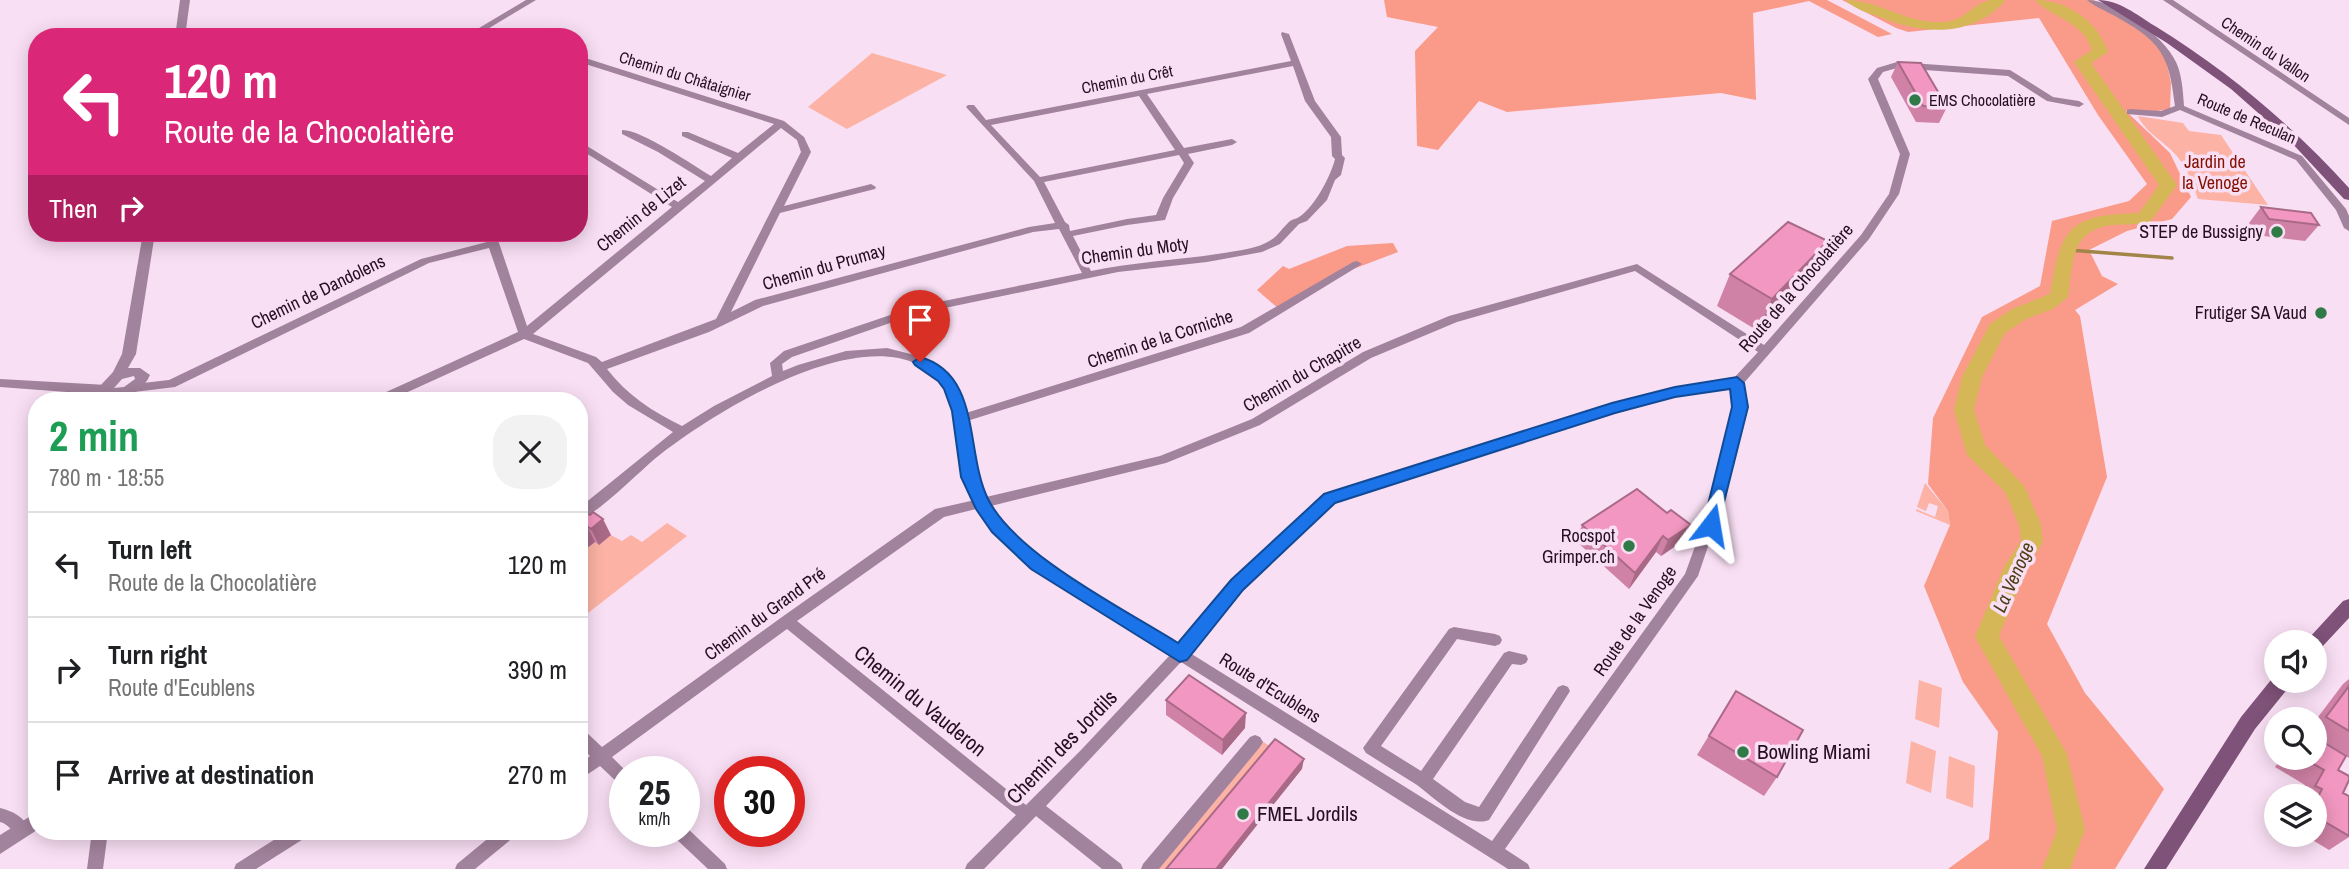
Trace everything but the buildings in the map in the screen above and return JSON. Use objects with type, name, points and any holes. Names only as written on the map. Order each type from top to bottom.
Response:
[{"type":"main road","points":[[2103,0],[2167,37],[2252,99],[2321,163],[2349,195]]},
{"type":"main road","points":[[2327,630],[2349,606]]},
{"type":"main road","points":[[2154,869],[2248,723],[2272,693]]},
{"type":"street","points":[[181,28],[185,0]]},
{"type":"street","points":[[485,28],[532,0]]},
{"type":"street","points":[[2091,0],[2137,27],[2167,54],[2173,64],[2180,107],[2162,114],[2130,112]]},
{"type":"street","name":"Chemin du Vallon","points":[[2167,0],[2349,122]]},
{"type":"street","name":"Chemin du Moty","points":[[778,377],[776,363],[788,354],[914,311],[1088,275],[1258,250],[1276,242],[1322,198],[1331,178],[1336,175],[1340,158],[1337,156],[1336,137],[1310,101],[1285,34]]},
{"type":"street","name":"Chemin du Châtaignier","points":[[588,63],[781,122]]},
{"type":"street","name":"Chemin du Crêt","points":[[985,123],[1296,63]]},
{"type":"street","name":"Route de la Chocolatière","points":[[1737,383],[1865,237],[1893,195],[1905,154],[1873,79],[1880,70],[1897,65],[1929,65],[2010,73],[2050,99],[2079,104]]},
{"type":"street","points":[[1141,92],[1180,152]]},
{"type":"street","points":[[971,107],[1038,180],[1088,275]]},
{"type":"street","name":"Route de Reculan","points":[[2180,107],[2299,158],[2341,209],[2349,228]]},
{"type":"street","points":[[721,320],[806,152],[801,139],[781,122]]},
{"type":"street","name":"Chemin de Lizet","points":[[397,392],[525,334],[781,122]]},
{"type":"street","points":[[625,132],[662,150],[710,180]]},
{"type":"street","points":[[685,134],[738,157]]},
{"type":"street","points":[[1038,180],[1232,142]]},
{"type":"street","points":[[588,150],[677,206]]},
{"type":"street","name":"Chemin du Prumay","points":[[601,367],[705,329],[759,303],[865,273],[1033,229],[1066,230],[1161,218],[1161,213],[1189,163],[1180,152]]},
{"type":"street","points":[[775,211],[871,187]]},
{"type":"street","points":[[113,387],[129,354],[148,242]]},
{"type":"street","name":"Chemin de Dandolens","points":[[135,386],[162,386],[425,261],[480,242]]},
{"type":"street","points":[[492,242],[525,334],[592,360],[601,367],[615,387],[638,407],[682,432]]},
{"type":"street","name":"Chemin de la Corniche","points":[[961,419],[1245,330],[1357,264]]},
{"type":"street","name":"Chemin du Chapitre","points":[[982,504],[1162,460],[1197,448],[1256,422],[1367,355],[1453,319],[1637,267],[1764,350]]},
{"type":"street","name":"Route d'Ecublens","points":[[588,508],[682,432],[778,377],[846,354],[879,352],[897,354],[920,362],[943,377],[957,400],[970,477],[982,504],[998,527],[1037,564],[1522,869]]},
{"type":"street","points":[[0,383],[80,389],[135,386],[129,354]]},
{"type":"street","points":[[1180,654],[1237,585],[1329,498],[1612,408],[1675,392],[1737,383]]},
{"type":"street","name":"Route de la Venoge","points":[[1494,851],[1663,618],[1690,576],[1711,525],[1740,407],[1737,383]]},
{"type":"street","name":"Chemin du Grand Pré","points":[[588,766],[940,513],[982,504]]},
{"type":"street","name":"Chemin du Vauderon","points":[[787,621],[1031,810],[1115,869]]},
{"type":"street","points":[[1494,640],[1454,633],[1371,748],[1473,814],[1483,815],[1563,691]]},
{"type":"street","name":"Chemin des Jordils","points":[[973,869],[1180,654]]},
{"type":"street","points":[[1423,781],[1509,657],[1521,659]]},
{"type":"street","points":[[1149,869],[1255,742]]},
{"type":"street","points":[[588,744],[609,765]]},
{"type":"street","points":[[0,815],[28,825]]},
{"type":"street","points":[[0,845],[28,826]]},
{"type":"street","points":[[95,869],[99,840]]},
{"type":"street","points":[[242,869],[288,840]]},
{"type":"street","points":[[463,869],[498,840]]},
{"type":"street","points":[[696,847],[719,869]]},
{"type":"green space","points":[[872,53],[947,75],[847,129],[808,107]]},
{"type":"green space","name":"Jardin de la Venoge","points":[[2138,116],[2183,123],[2189,131],[2221,135],[2268,205],[2198,199],[2179,158],[2150,132]]},
{"type":"green space","points":[[1925,483],[1948,511],[1950,525],[1916,511],[1935,517],[1938,506],[1929,503],[1926,511],[1917,507]]},
{"type":"green space","points":[[667,523],[687,536],[588,613],[588,547],[595,542],[599,545],[611,535],[622,541],[631,535],[642,542]]},
{"type":"green space","points":[[1919,680],[1942,688],[1939,728],[1915,719]]},
{"type":"green space","points":[[1259,739],[1274,749],[1174,869],[1150,869]]},
{"type":"green space","points":[[1911,741],[1936,751],[1931,793],[1906,783]]},
{"type":"green space","points":[[1949,756],[1975,766],[1973,808],[1946,798]]},
{"type":"shaded area","points":[[1384,0],[1827,0],[1892,34],[1878,37],[1809,1],[1753,13],[1756,100],[1721,93],[1507,112],[1479,101],[1438,150],[1417,146],[1415,51],[1438,27],[1387,17]]},
{"type":"shaded area","points":[[1842,0],[2094,0],[2146,35],[2165,55],[2171,83],[2170,109],[2151,112],[2126,111],[2170,153],[2191,197],[2172,219],[2127,231],[2089,250],[2102,276],[2118,284],[2075,310],[2080,316],[2107,477],[2047,624],[2085,693],[2164,789],[2115,869],[1948,869],[1989,839],[1998,732],[1963,682],[1924,586],[1950,525],[1948,511],[1928,484],[1933,418],[1982,317],[2040,286],[2052,221],[2129,201],[2147,184],[2098,115],[2039,18],[1908,32]]},
{"type":"shaded area","points":[[1393,243],[1398,252],[1348,271],[1279,309],[1257,290],[1283,266],[1289,269],[1347,246]]},
{"type":"waterway","name":"La Venoge","points":[[1853,0],[1891,17],[1934,27],[1960,24],[1999,0]]},
{"type":"waterway","name":"La Venoge","points":[[2042,0],[2078,20],[2092,34],[2100,52],[2082,62],[2168,185],[2144,218],[2102,221],[2083,228],[2075,235],[2066,255],[2059,297],[2046,305],[2019,314],[1997,329],[1972,377],[1964,410],[1975,449],[2014,487],[2030,525],[2032,542],[2016,567],[1987,637],[2054,754],[2071,830],[2056,869]]},
{"type":"waterway","points":[[2069,250],[2172,258]]},
{"type":"place","name":"EMS Chocolatière","points":[[1915,100]]},
{"type":"place","name":"STEP de Bussigny","points":[[2277,232]]},
{"type":"place","name":"Frutiger SA Vaud","points":[[2321,313]]},
{"type":"place","name":"Rocspot Grimper.ch","points":[[1629,546]]},
{"type":"place","name":"Bowling Miami","points":[[1743,752]]},
{"type":"place","name":"FMEL Jordils","points":[[1243,814]]},
{"type":"route","points":[[920,362],[943,377],[951,387],[960,411],[970,477],[982,504],[998,527],[1037,564],[1180,654],[1237,585],[1329,498],[1612,408],[1675,392],[1737,383],[1740,407],[1711,525]]}]
